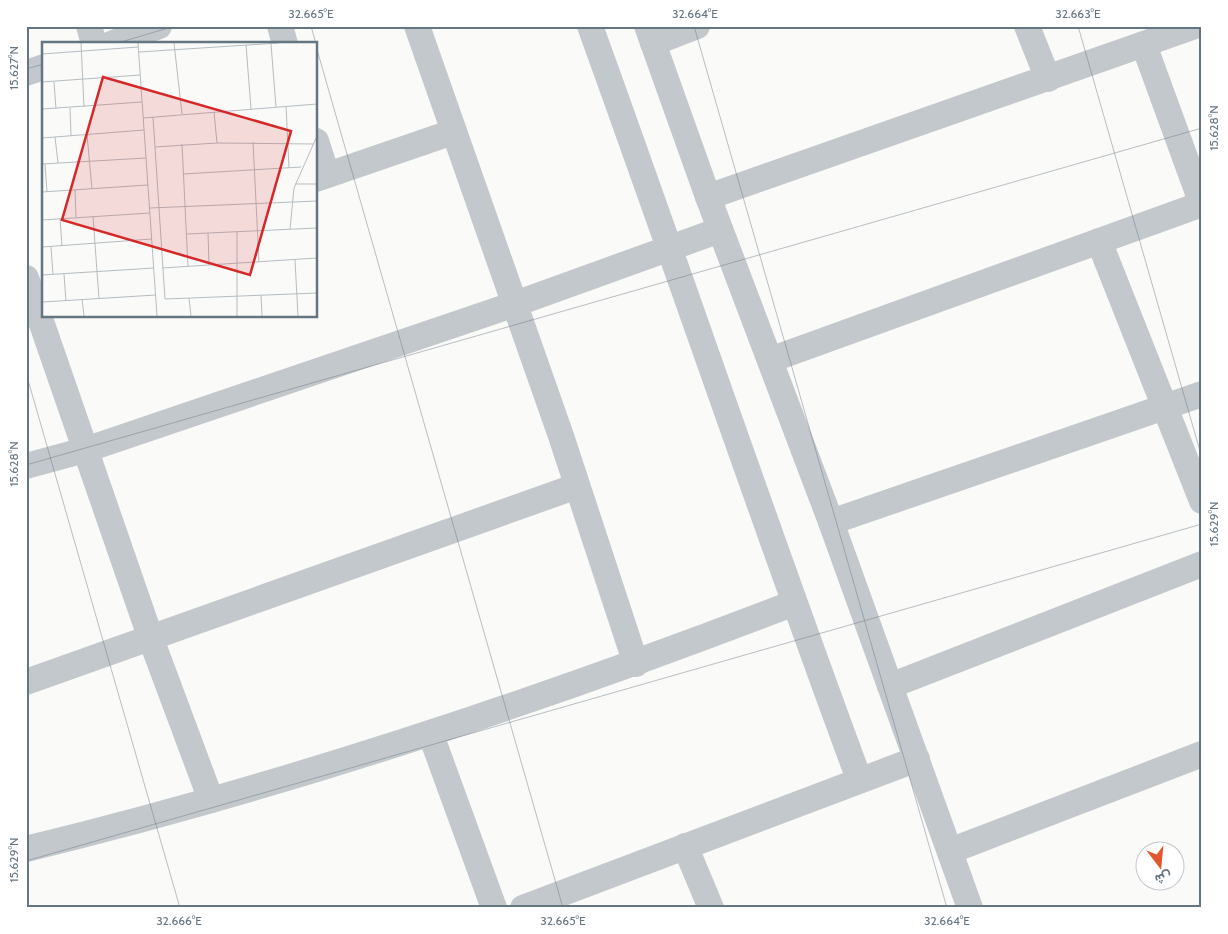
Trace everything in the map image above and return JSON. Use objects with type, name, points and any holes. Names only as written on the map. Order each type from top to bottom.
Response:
[{"type":"street","points":[[89,26],[93,42]]},
{"type":"street","points":[[116,42],[159,26]]},
{"type":"street","points":[[280,26],[284,42]]},
{"type":"street","points":[[417,26],[515,304],[636,664]]},
{"type":"street","points":[[590,26],[794,603],[859,779]]},
{"type":"street","points":[[697,26],[650,35],[720,230],[831,522],[970,908]]},
{"type":"street","points":[[1027,26],[1048,79]]},
{"type":"street","points":[[708,197],[1195,26]]},
{"type":"street","points":[[770,360],[1202,204],[1144,45]]},
{"type":"street","points":[[26,73],[42,68]]},
{"type":"street","points":[[318,153],[322,177],[453,132]]},
{"type":"street","points":[[26,466],[85,450],[515,304],[720,230]]},
{"type":"street","points":[[1099,241],[1202,501]]},
{"type":"street","points":[[42,274],[26,279],[151,639],[211,800]]},
{"type":"street","points":[[831,522],[1202,394]]},
{"type":"street","points":[[26,682],[577,486]]},
{"type":"street","points":[[890,686],[1202,564]]},
{"type":"street","points":[[26,848],[211,800],[430,735],[636,664],[794,603]]},
{"type":"street","points":[[430,735],[494,908]]},
{"type":"street","points":[[950,851],[1202,754]]},
{"type":"street","points":[[523,908],[917,758]]},
{"type":"street","points":[[685,846],[711,908]]}]
